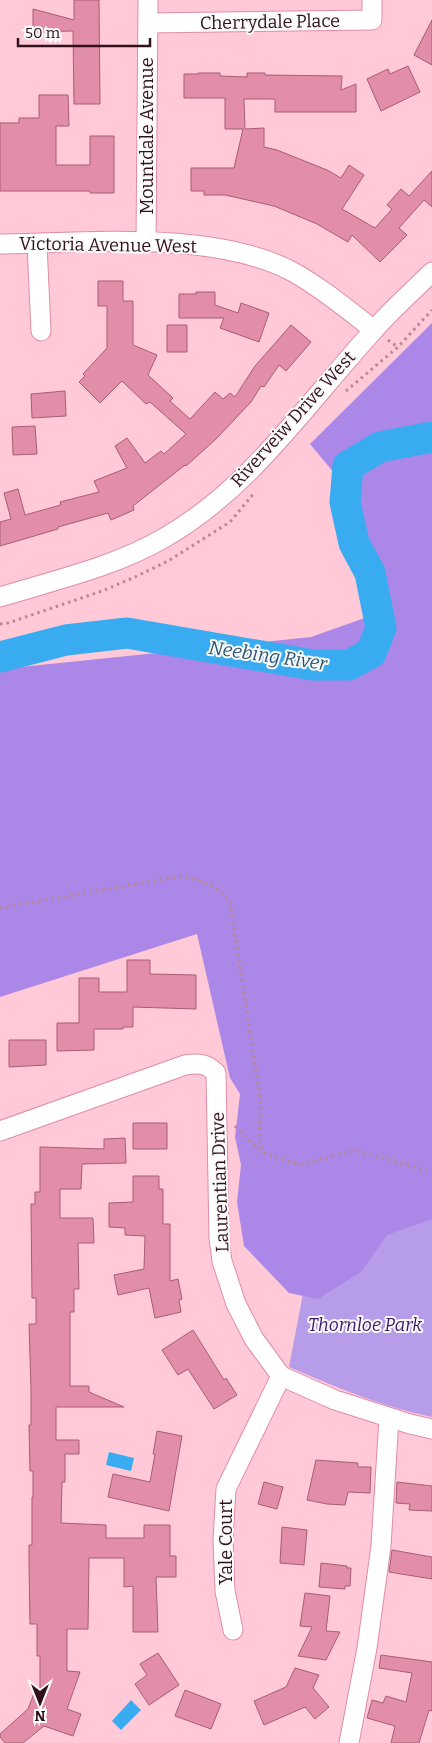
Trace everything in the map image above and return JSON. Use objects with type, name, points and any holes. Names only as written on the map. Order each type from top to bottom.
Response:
[{"type":"street","name":"Mountdale Avenue","points":[[146,242],[148,0]]},
{"type":"street","name":"Cherrydale Place","points":[[148,23],[372,20],[372,0]]},
{"type":"street","name":"Victoria Avenue West","points":[[0,244],[146,242],[201,246],[246,255],[270,262],[293,272],[328,295],[374,330]]},
{"type":"street","points":[[37,244],[41,331]]},
{"type":"street","name":"Riverveiw Drive West","points":[[0,597],[120,560],[166,537],[196,517],[251,469],[374,330],[432,272]]},
{"type":"street","name":"Laurentian Drive","points":[[0,1131],[185,1065],[201,1063],[209,1066],[216,1074],[219,1238],[222,1261],[236,1304],[254,1339],[281,1376],[335,1400],[432,1429]]},
{"type":"street","name":"Yale Court","points":[[233,1630],[225,1591],[223,1540],[226,1489],[281,1376]]},
{"type":"street","points":[[349,1743],[367,1648],[381,1546],[390,1418]]},
{"type":"path","points":[[398,347],[432,310]]},
{"type":"path","points":[[0,908],[182,876],[208,883],[224,893],[230,902],[261,1104],[260,1136],[264,1153]]},
{"type":"path","points":[[218,1108],[264,1153],[300,1165],[355,1150],[432,1172]]},
{"type":"green space","name":"Thornloe Park","points":[[432,1217],[432,1417],[377,1402],[289,1367],[305,1283],[370,1224]]},
{"type":"shaded area","points":[[432,323],[432,1219],[387,1235],[361,1272],[318,1299],[289,1293],[244,1246],[237,1202],[241,1165],[235,1137],[240,1094],[230,1078],[197,934],[0,997],[0,672],[11,668],[311,637],[376,614],[377,572],[361,544],[360,504],[310,444]]},
{"type":"water","points":[[109,1452],[134,1458],[131,1471],[106,1465]]},
{"type":"water","points":[[131,1700],[141,1710],[121,1730],[112,1721]]},
{"type":"building","points":[[74,0],[99,0],[100,104],[74,104],[73,31],[33,32],[33,9],[74,20]]},
{"type":"building","points":[[432,20],[432,65],[414,55]]},
{"type":"building","points":[[408,66],[420,92],[381,111],[367,79],[388,69],[390,74]]},
{"type":"building","points":[[220,73],[220,76],[247,77],[247,73],[342,76],[341,90],[356,84],[356,112],[275,112],[275,99],[244,99],[245,129],[264,128],[264,147],[277,150],[327,170],[341,178],[349,165],[364,175],[342,209],[375,228],[392,209],[387,205],[401,189],[409,196],[432,171],[432,207],[424,200],[399,228],[407,235],[380,262],[352,235],[348,242],[317,224],[274,206],[225,195],[204,195],[204,191],[191,191],[191,168],[234,168],[243,129],[225,129],[225,98],[184,98],[184,74]]},
{"type":"building","points":[[39,95],[68,95],[69,126],[56,126],[56,165],[90,165],[90,136],[114,136],[114,193],[90,193],[90,191],[0,191],[0,123],[19,123],[19,118],[39,118]]},
{"type":"building","points":[[98,281],[123,281],[123,301],[133,301],[133,345],[157,355],[148,375],[173,398],[170,401],[190,419],[215,392],[223,399],[230,393],[235,397],[255,366],[291,325],[311,342],[286,371],[279,365],[264,387],[261,386],[251,402],[216,439],[186,466],[133,506],[134,510],[111,520],[108,513],[0,546],[0,522],[11,519],[4,493],[18,489],[25,515],[61,505],[60,502],[99,492],[94,481],[127,468],[115,446],[127,438],[145,463],[161,451],[164,454],[186,434],[150,402],[146,404],[122,381],[100,403],[79,382],[85,376],[83,374],[107,348],[107,306],[98,306]]},
{"type":"building","points":[[196,292],[215,292],[215,305],[238,313],[241,303],[269,313],[259,342],[220,328],[224,318],[179,318],[179,294],[196,294]]},
{"type":"building","points":[[167,325],[187,325],[187,352],[167,352]]},
{"type":"building","points":[[65,391],[66,416],[32,418],[31,394]]},
{"type":"building","points":[[35,426],[37,454],[13,455],[12,427]]},
{"type":"building","points":[[127,960],[150,960],[150,974],[196,975],[196,1009],[133,1007],[133,1027],[94,1029],[94,1050],[57,1051],[57,1023],[79,1023],[79,978],[99,978],[99,992],[127,992]]},
{"type":"building","points":[[9,1040],[46,1040],[46,1065],[9,1067]]},
{"type":"building","points":[[133,1123],[167,1123],[167,1149],[133,1149]]},
{"type":"building","points":[[125,1138],[126,1163],[82,1164],[81,1189],[60,1189],[60,1218],[93,1218],[94,1243],[78,1243],[79,1289],[74,1289],[74,1312],[70,1312],[70,1386],[89,1386],[89,1392],[124,1407],[56,1407],[56,1440],[79,1440],[79,1454],[65,1454],[65,1482],[62,1482],[61,1523],[106,1525],[106,1538],[144,1538],[144,1525],[170,1525],[170,1556],[176,1556],[176,1577],[156,1577],[158,1632],[133,1632],[133,1586],[124,1587],[124,1558],[89,1558],[88,1629],[67,1629],[67,1671],[80,1672],[67,1709],[81,1714],[73,1736],[44,1726],[23,1743],[5,1743],[0,1734],[28,1709],[35,1691],[40,1694],[40,1656],[37,1656],[37,1624],[30,1624],[29,1545],[32,1545],[33,1471],[30,1471],[29,1425],[31,1425],[31,1389],[29,1324],[36,1324],[36,1298],[32,1298],[31,1204],[35,1204],[35,1192],[40,1192],[40,1147],[104,1149],[104,1139]]},
{"type":"building","points":[[133,1176],[159,1176],[159,1189],[163,1189],[163,1224],[170,1224],[170,1281],[178,1279],[182,1299],[179,1300],[181,1312],[155,1318],[149,1288],[118,1295],[114,1275],[144,1269],[145,1236],[125,1235],[125,1228],[109,1227],[109,1203],[133,1202]]},
{"type":"building","points":[[193,1330],[224,1380],[226,1378],[237,1395],[214,1409],[188,1369],[178,1375],[162,1350]]},
{"type":"building","points":[[157,1431],[182,1436],[169,1511],[108,1497],[113,1474],[150,1482]]},
{"type":"building","points":[[316,1460],[358,1463],[358,1467],[371,1467],[370,1493],[348,1492],[345,1505],[307,1500]]},
{"type":"building","points":[[264,1482],[283,1487],[277,1509],[258,1504]]},
{"type":"building","points":[[397,1482],[432,1486],[432,1511],[409,1510],[410,1504],[396,1503]]},
{"type":"building","points":[[282,1527],[307,1530],[304,1565],[280,1563]]},
{"type":"building","points":[[392,1550],[432,1557],[432,1579],[389,1572]]},
{"type":"building","points":[[321,1563],[351,1568],[350,1586],[345,1586],[345,1589],[319,1587]]},
{"type":"building","points":[[305,1593],[330,1596],[326,1631],[340,1632],[326,1660],[298,1656],[312,1627],[300,1626]]},
{"type":"building","points":[[158,1653],[179,1685],[149,1705],[135,1684],[147,1675],[140,1664]]},
{"type":"building","points":[[381,1655],[432,1662],[432,1711],[429,1710],[419,1743],[391,1743],[395,1726],[367,1718],[372,1700],[383,1703],[386,1696],[406,1702],[412,1673],[379,1668]]},
{"type":"building","points":[[295,1668],[319,1675],[313,1688],[329,1707],[315,1719],[305,1707],[264,1725],[254,1701],[286,1687]]},
{"type":"building","points":[[185,1690],[221,1704],[211,1729],[175,1716]]},
{"type":"waterway","name":"Neebing River","points":[[0,657],[66,640],[127,633],[313,665],[349,665],[371,653],[381,628],[370,573],[354,543],[345,502],[348,466],[380,447],[432,437]]}]
